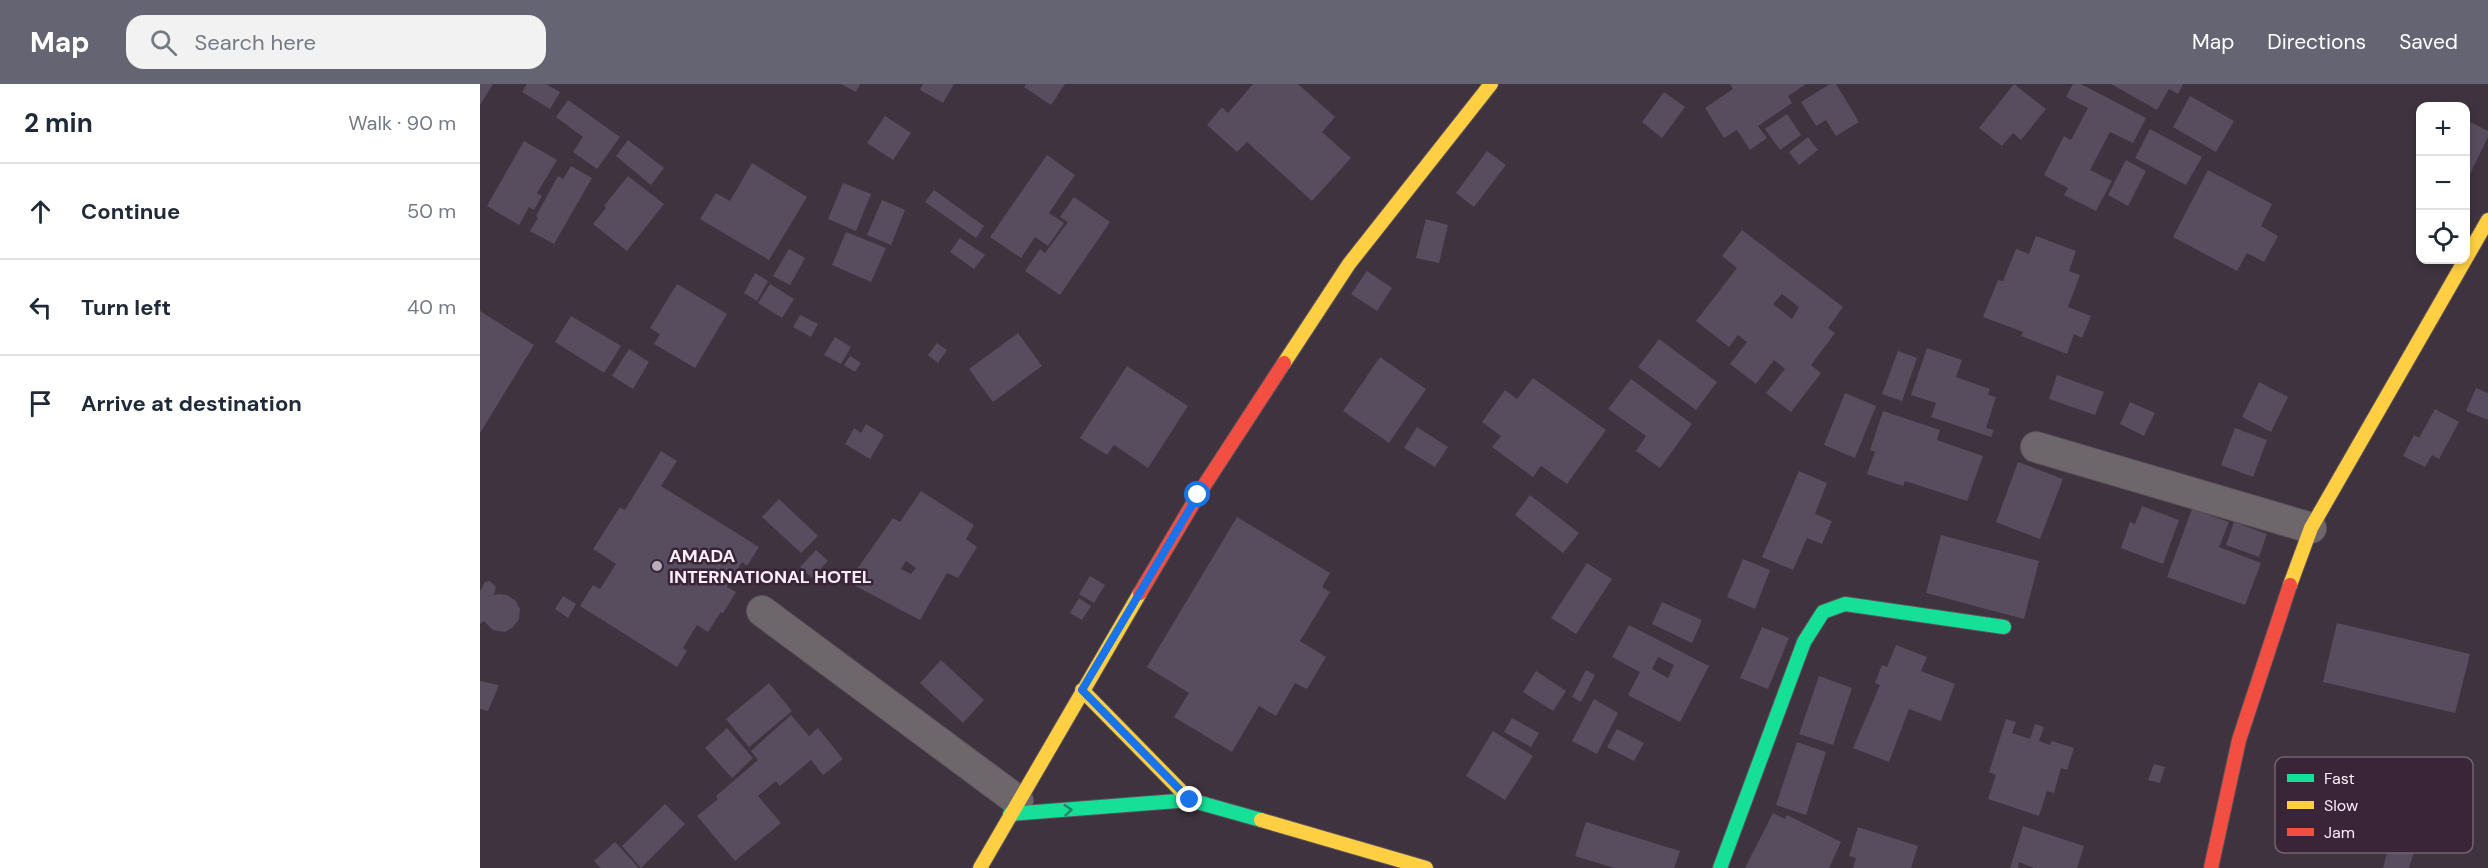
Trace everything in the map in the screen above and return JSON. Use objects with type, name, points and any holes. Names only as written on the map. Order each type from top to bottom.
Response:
[{"type":"street","points":[[980,868],[1198,495],[1348,264],[1491,84]]},
{"type":"street","points":[[2211,868],[2239,740],[2283,604],[2311,528],[2481,250],[2488,220]]},
{"type":"street","points":[[2036,447],[2311,528]]},
{"type":"street","points":[[1720,868],[1804,642],[1823,612],[1845,604],[2004,627]]},
{"type":"street","points":[[762,611],[1014,807],[1190,800],[1426,868]]},
{"type":"street","points":[[1082,690],[1190,800]]},
{"type":"building","points":[[480,84],[493,84],[480,105]]},
{"type":"building","points":[[527,84],[546,84],[560,92],[550,109],[522,92]]},
{"type":"building","points":[[841,84],[860,84],[856,92]]},
{"type":"building","points":[[923,84],[954,84],[943,103],[920,90]]},
{"type":"building","points":[[1026,84],[1065,84],[1051,105],[1024,87]]},
{"type":"building","points":[[1253,84],[1298,84],[1335,117],[1322,132],[1351,158],[1312,201],[1247,142],[1237,152],[1207,125],[1222,107],[1228,113]]},
{"type":"building","points":[[1730,84],[1806,84],[1788,96],[1792,103],[1758,126],[1767,138],[1750,150],[1737,130],[1724,138],[1705,108],[1733,89]]},
{"type":"building","points":[[1830,84],[1836,84],[1859,122],[1836,136],[1826,120],[1816,126],[1801,102]]},
{"type":"building","points":[[2014,84],[2046,109],[2021,140],[2013,133],[2002,146],[1979,128]]},
{"type":"building","points":[[2073,84],[2081,84],[2146,118],[2133,143],[2110,132],[2090,170],[2112,181],[2096,211],[2064,195],[2068,188],[2044,175],[2064,136],[2071,140],[2088,108],[2066,97]]},
{"type":"building","points":[[2111,84],[2183,84],[2178,94],[2169,89],[2157,110]]},
{"type":"building","points":[[1664,92],[1685,107],[1662,138],[1642,122]]},
{"type":"building","points":[[2190,96],[2234,121],[2216,152],[2173,127]]},
{"type":"building","points":[[568,100],[620,137],[597,169],[573,152],[583,137],[556,117]]},
{"type":"building","points":[[1787,114],[1801,135],[1780,150],[1765,129]]},
{"type":"building","points":[[885,116],[911,133],[893,160],[867,143]]},
{"type":"building","points":[[2470,122],[2488,131],[2488,137],[2470,174]]},
{"type":"building","points":[[2150,129],[2202,157],[2186,185],[2135,158]]},
{"type":"building","points":[[1808,137],[1818,150],[1799,165],[1789,152]]},
{"type":"building","points":[[628,140],[664,168],[651,185],[616,156]]},
{"type":"building","points":[[524,141],[557,160],[537,193],[542,196],[534,210],[529,207],[519,225],[487,206]]},
{"type":"building","points":[[1487,151],[1506,165],[1474,207],[1456,193]]},
{"type":"building","points":[[1047,155],[1075,175],[1049,213],[1064,223],[1048,246],[1035,237],[1021,258],[990,237]]},
{"type":"building","points":[[2126,160],[2146,171],[2128,206],[2108,195]]},
{"type":"building","points":[[752,163],[807,197],[769,260],[700,219],[716,193],[730,201]]},
{"type":"building","points":[[571,166],[592,178],[554,244],[530,231],[558,176],[563,179]]},
{"type":"building","points":[[2208,170],[2272,204],[2261,226],[2278,236],[2264,262],[2247,253],[2237,271],[2173,237]]},
{"type":"building","points":[[628,176],[664,204],[627,251],[593,224]]},
{"type":"building","points":[[843,183],[871,194],[856,231],[828,219]]},
{"type":"building","points":[[934,190],[984,226],[976,238],[925,202]]},
{"type":"building","points":[[1074,197],[1110,222],[1060,295],[1025,271],[1040,249],[1045,253],[1068,222],[1060,217]]},
{"type":"building","points":[[882,200],[905,210],[891,245],[867,235]]},
{"type":"building","points":[[1426,219],[1448,225],[1439,263],[1416,258]]},
{"type":"building","points":[[1742,230],[1843,307],[1828,328],[1835,333],[1811,365],[1821,373],[1791,412],[1766,393],[1785,369],[1774,360],[1756,384],[1730,364],[1747,342],[1738,335],[1729,347],[1696,321],[1737,268],[1722,256]],"holes":[[[1782,294],[1799,307],[1792,319],[1773,304]]]},
{"type":"building","points":[[846,232],[886,248],[871,282],[832,265]]},
{"type":"building","points":[[2036,236],[2076,251],[2069,271],[2080,275],[2068,307],[2091,316],[2082,338],[2074,334],[2067,354],[2021,336],[2023,332],[1983,317],[1998,280],[2003,281],[2016,249],[2029,254]]},
{"type":"building","points":[[960,238],[985,255],[974,269],[950,252]]},
{"type":"building","points":[[789,249],[805,258],[790,285],[773,276]]},
{"type":"building","points":[[1367,271],[1392,288],[1377,311],[1351,294]]},
{"type":"building","points":[[755,273],[768,281],[757,301],[744,293]]},
{"type":"building","points":[[677,284],[727,314],[695,368],[654,344],[660,334],[650,328]]},
{"type":"building","points":[[770,284],[794,299],[782,318],[758,303]]},
{"type":"building","points":[[480,311],[534,345],[480,433]]},
{"type":"building","points":[[800,315],[818,324],[811,337],[793,327]]},
{"type":"building","points":[[571,316],[621,346],[604,373],[555,342]]},
{"type":"building","points":[[1018,333],[1042,366],[993,402],[969,369]]},
{"type":"building","points":[[835,337],[851,347],[841,364],[824,355]]},
{"type":"building","points":[[1659,339],[1717,382],[1696,410],[1638,367]]},
{"type":"building","points":[[937,343],[947,350],[938,363],[928,355]]},
{"type":"building","points":[[1927,348],[1962,360],[1956,377],[1990,389],[1988,395],[1996,397],[1986,428],[1994,430],[1991,437],[1931,417],[1936,403],[1911,395]]},
{"type":"building","points":[[629,349],[649,362],[633,389],[612,376]]},
{"type":"building","points":[[1898,351],[1917,358],[1902,401],[1882,394]]},
{"type":"building","points":[[850,356],[861,363],[855,372],[844,365]]},
{"type":"building","points":[[1380,357],[1426,389],[1389,443],[1343,411]]},
{"type":"building","points":[[1127,366],[1188,406],[1148,468],[1114,445],[1107,455],[1080,438]]},
{"type":"building","points":[[2057,375],[2104,392],[2095,415],[2049,399]]},
{"type":"building","points":[[1533,378],[1606,430],[1567,484],[1541,466],[1533,477],[1492,447],[1501,436],[1482,422],[1505,390],[1517,399]]},
{"type":"building","points":[[1631,379],[1692,424],[1660,468],[1636,451],[1646,436],[1608,409]]},
{"type":"building","points":[[2259,382],[2288,397],[2271,432],[2242,417]]},
{"type":"building","points":[[2476,388],[2488,393],[2488,420],[2466,411]]},
{"type":"building","points":[[1845,393],[1876,406],[1855,458],[1824,445]]},
{"type":"building","points":[[2130,402],[2155,413],[2144,436],[2120,424]]},
{"type":"building","points":[[2435,409],[2459,422],[2439,459],[2432,455],[2425,467],[2403,456],[2414,435],[2419,438]]},
{"type":"building","points":[[1883,411],[1940,430],[1937,440],[1983,456],[1967,501],[1905,481],[1903,486],[1867,474],[1875,452],[1870,450]]},
{"type":"building","points":[[866,424],[884,435],[870,459],[845,444],[854,428],[861,433]]},
{"type":"building","points":[[1417,427],[1448,447],[1435,467],[1404,448]]},
{"type":"building","points":[[2235,428],[2267,440],[2253,477],[2221,465]]},
{"type":"building","points":[[661,451],[677,461],[661,486],[759,547],[747,566],[742,562],[727,587],[736,592],[723,613],[721,612],[708,632],[697,625],[683,648],[687,651],[677,667],[580,606],[593,585],[600,589],[616,564],[593,549],[620,507],[625,510]]},
{"type":"building","points":[[2018,462],[2063,479],[2040,539],[1996,522]]},
{"type":"building","points":[[1799,471],[1827,483],[1815,514],[1832,521],[1822,544],[1807,538],[1793,570],[1762,557]]},
{"type":"building","points":[[921,491],[974,525],[966,539],[977,547],[958,578],[947,573],[920,620],[848,582],[893,518],[900,522]],"holes":[[[906,561],[916,568],[911,574],[901,569]]]},
{"type":"building","points":[[1530,495],[1579,533],[1563,553],[1515,515]]},
{"type":"building","points":[[779,499],[818,536],[801,553],[762,517]]},
{"type":"building","points":[[2142,506],[2179,520],[2163,564],[2121,548],[2130,522],[2135,524]]},
{"type":"building","points":[[2192,509],[2229,522],[2219,547],[2261,563],[2245,605],[2167,577]]},
{"type":"building","points":[[1237,517],[1330,573],[1322,587],[1330,592],[1300,641],[1326,657],[1307,689],[1295,683],[1276,716],[1259,706],[1232,752],[1174,717],[1189,693],[1147,667]]},
{"type":"building","points":[[2234,522],[2267,534],[2259,557],[2226,545]]},
{"type":"building","points":[[1941,535],[2039,561],[2024,619],[1926,593]]},
{"type":"building","points":[[816,550],[828,561],[812,578],[800,567]]},
{"type":"building","points":[[1743,559],[1770,570],[1755,609],[1727,597]]},
{"type":"building","points":[[1587,563],[1612,579],[1576,634],[1551,618]]},
{"type":"building","points":[[1090,576],[1105,585],[1094,603],[1079,594]]},
{"type":"building","points":[[490,581],[496,587],[494,595],[489,597],[498,594],[507,595],[515,600],[520,609],[519,619],[505,632],[493,630],[484,621],[480,624],[480,591],[485,582]]},
{"type":"building","points":[[563,596],[576,604],[568,618],[555,609]]},
{"type":"building","points":[[1079,598],[1091,606],[1082,620],[1070,613]]},
{"type":"building","points":[[1662,602],[1702,620],[1692,643],[1652,624]]},
{"type":"building","points":[[2337,623],[2470,654],[2455,713],[2323,682]]},
{"type":"building","points":[[1629,625],[1709,666],[1680,722],[1628,695],[1640,672],[1612,657]],"holes":[[[1658,657],[1674,665],[1668,678],[1652,669]]]},
{"type":"building","points":[[1762,627],[1789,638],[1768,689],[1740,678]]},
{"type":"building","points":[[1896,645],[1927,657],[1921,671],[1955,684],[1941,721],[1909,709],[1889,762],[1853,748],[1880,685],[1875,683],[1882,665],[1887,667]]},
{"type":"building","points":[[941,660],[984,700],[963,723],[920,683]]},
{"type":"building","points":[[1586,670],[1595,675],[1581,702],[1572,697]]},
{"type":"building","points":[[1536,671],[1566,691],[1553,711],[1523,692]]},
{"type":"building","points":[[1819,676],[1852,688],[1833,745],[1799,734]]},
{"type":"building","points":[[480,681],[499,685],[488,711],[480,709]]},
{"type":"building","points":[[769,683],[792,711],[749,747],[726,719]]},
{"type":"building","points":[[1594,699],[1618,713],[1597,754],[1572,741]]},
{"type":"building","points":[[791,715],[809,736],[818,728],[843,759],[823,775],[811,760],[780,786],[776,781],[758,796],[781,823],[735,861],[697,816],[718,799],[716,796],[758,760],[751,751]]},
{"type":"building","points":[[1512,718],[1539,733],[1531,747],[1504,732]]},
{"type":"building","points":[[2006,719],[2016,722],[2012,733],[2030,739],[2035,724],[2044,727],[2039,741],[2050,745],[2052,741],[2074,748],[2067,770],[2061,768],[2054,793],[2047,791],[2039,816],[1988,799],[1996,775],[1989,772]]},
{"type":"building","points":[[727,728],[753,758],[732,778],[705,748]]},
{"type":"building","points":[[1617,729],[1644,743],[1634,761],[1607,747]]},
{"type":"building","points":[[1493,731],[1533,756],[1505,800],[1466,776]]},
{"type":"building","points":[[1797,742],[1826,752],[1806,815],[1776,805]]},
{"type":"building","points":[[2154,764],[2165,767],[2160,783],[2148,780]]},
{"type":"building","points":[[665,804],[685,824],[641,868],[622,846]]},
{"type":"building","points":[[1773,813],[1785,819],[1787,815],[1841,842],[1829,868],[1745,868]]},
{"type":"building","points":[[1586,822],[1680,851],[1674,868],[1614,868],[1575,856]]},
{"type":"building","points":[[2023,826],[2084,846],[2077,868],[2034,868],[2019,862],[2018,868],[2010,868]]},
{"type":"building","points":[[1858,827],[1918,846],[1911,868],[1853,868],[1856,858],[1849,856]]},
{"type":"building","points":[[615,842],[639,868],[601,868],[594,861]]},
{"type":"building","points":[[2387,853],[2414,853],[2409,868],[2383,868]]},
{"type":"traffic: fast","points":[[1720,868],[1804,642],[1823,612],[1845,604],[2004,627]]},
{"type":"traffic: fast","points":[[1010,814],[1190,800],[1261,820]]},
{"type":"traffic: slow","points":[[1284,363],[1349,264],[1491,84]]},
{"type":"traffic: slow","points":[[2290,585],[2311,528],[2488,220]]},
{"type":"traffic: slow","points":[[980,868],[1140,593]]},
{"type":"traffic: slow","points":[[1082,690],[1190,800]]},
{"type":"traffic: slow","points":[[1261,820],[1426,868]]},
{"type":"traffic: jam","points":[[1140,593],[1198,495],[1284,363]]},
{"type":"traffic: jam","points":[[2211,868],[2239,740],[2290,585]]},
{"type":"place","name":"AMADA INTERNATIONAL HOTEL","points":[[657,566]]},
{"type":"route","points":[[1190,800],[1082,690],[1198,495]]}]
